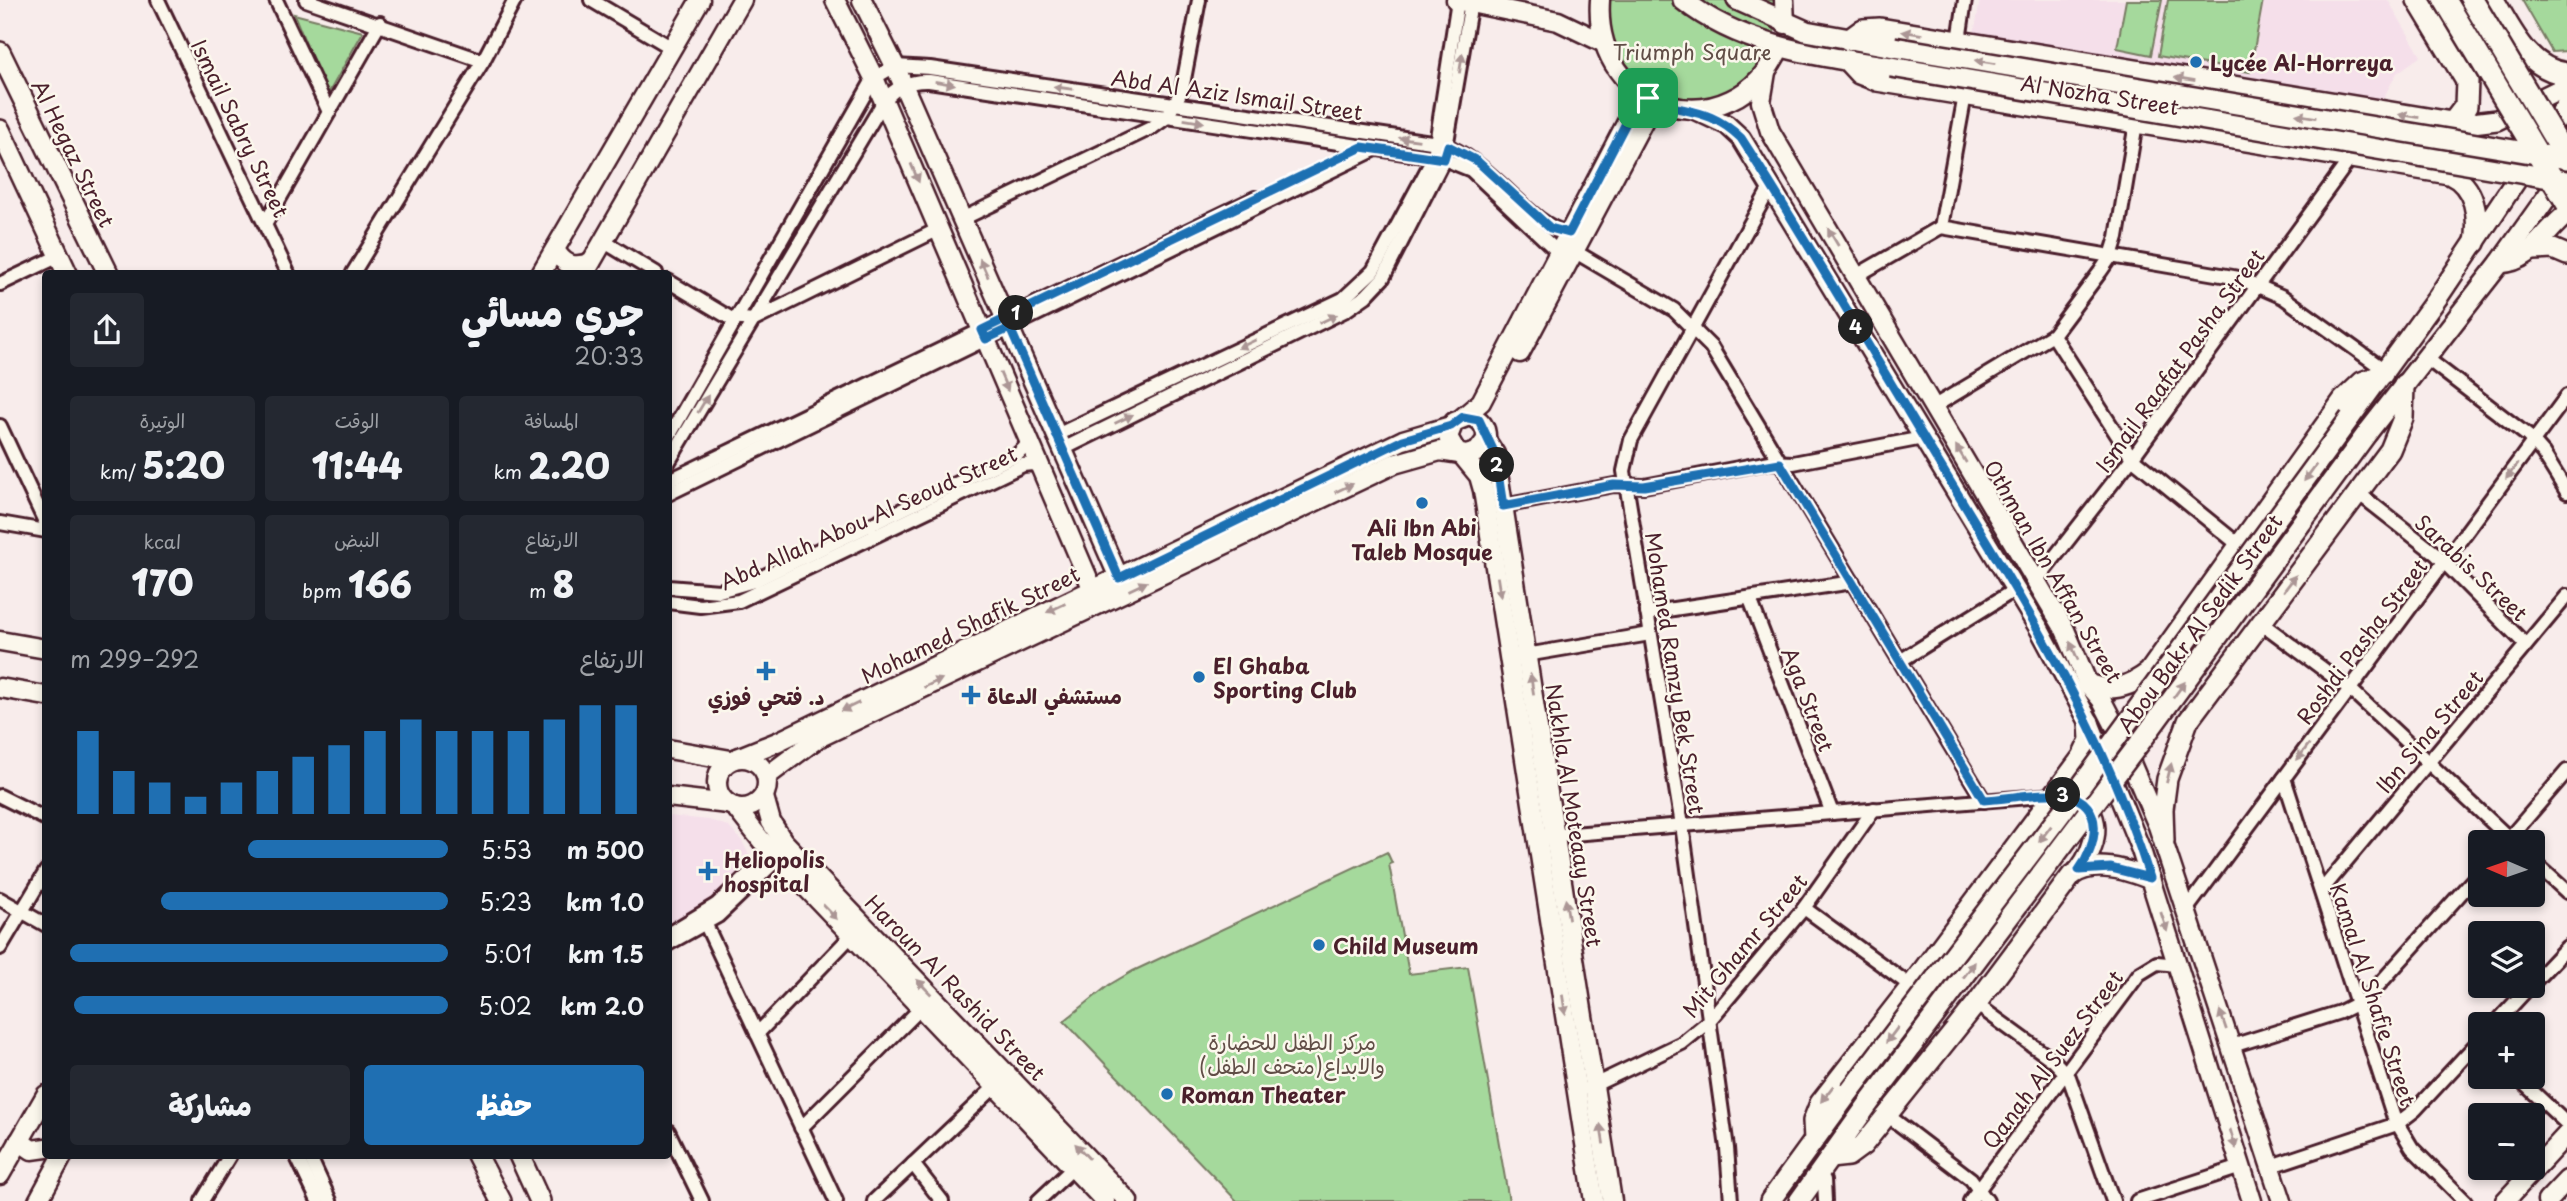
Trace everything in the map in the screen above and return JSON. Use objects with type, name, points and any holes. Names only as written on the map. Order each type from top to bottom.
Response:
[{"type":"highway","points":[[2418,0],[2447,46],[2468,87],[2463,124]]},
{"type":"highway","points":[[2445,0],[2567,203]]},
{"type":"highway","points":[[2472,0],[2567,159]]},
{"type":"highway","points":[[2447,46],[2469,47],[2482,42],[2493,32],[2497,6]]},
{"type":"highway","points":[[2497,6],[2530,56],[2550,71],[2567,74]]},
{"type":"main road","name":"Al Nozha Street","points":[[1683,0],[1737,31],[1780,47],[1846,60],[1868,78],[2443,173],[2466,185]]},
{"type":"main road","points":[[1737,0],[1785,24],[1848,40],[2567,159]]},
{"type":"main road","name":"Al Nozha Street","points":[[1848,40],[1871,27],[2463,124],[2497,120],[2567,86]]},
{"type":"main road","name":"Al Hegaz Street","points":[[1,57],[107,270]]},
{"type":"main road","points":[[1846,60],[2567,181]]},
{"type":"main road","name":"Abou Bakr Al Sedik Street","points":[[1770,1201],[2062,811],[2384,372],[2475,243],[2567,104]]},
{"type":"main road","points":[[2463,124],[2482,145],[2482,160],[2476,174],[2466,185],[2474,208],[2475,243]]},
{"type":"main road","points":[[0,130],[63,265]]},
{"type":"main road","name":"Abou Bakr Al Sedik Street","points":[[1800,1201],[1869,1103],[2137,747],[2404,384],[2500,263],[2567,169]]},
{"type":"main road","points":[[2500,263],[2515,260],[2534,250],[2567,214]]},
{"type":"main road","points":[[2534,250],[2553,249],[2567,255]]},
{"type":"main road","name":"Abou Bakr Al Sedik Street","points":[[2088,684],[2109,689],[2124,687],[2149,672],[2343,400],[2367,379],[2384,372]]},
{"type":"main road","points":[[2164,841],[2163,809],[2167,779],[2189,721],[2396,438],[2404,411],[2404,384]]},
{"type":"main road","points":[[2149,672],[2144,694],[2152,712],[2169,721],[2189,721]]},
{"type":"main road","name":"Abou Bakr Al Sedik Street","points":[[1814,1140],[1813,1121],[1817,1107],[2086,752],[2090,740],[2089,722]]},
{"type":"main road","points":[[1824,1166],[1856,1152],[1976,1004],[2070,878],[2079,870],[2093,844],[2095,821],[2082,802],[2066,795],[2054,795]]},
{"type":"main road","points":[[2079,870],[2111,868],[2150,878]]},
{"type":"main road","points":[[479,1159],[501,1201]]},
{"type":"main road","points":[[521,1159],[540,1201]]},
{"type":"street","name":"Ismail Sabry Street","points":[[158,0],[287,270]]},
{"type":"street","points":[[276,0],[329,113]]},
{"type":"street","points":[[306,0],[380,23],[482,61]]},
{"type":"street","points":[[355,270],[482,61],[515,0]]},
{"type":"street","points":[[591,0],[672,48]]},
{"type":"street","points":[[543,270],[700,0]]},
{"type":"street","points":[[555,250],[560,259],[570,265],[588,268],[743,0]]},
{"type":"street","points":[[835,0],[884,100],[1093,590]]},
{"type":"street","points":[[862,0],[895,66],[1119,578]]},
{"type":"street","points":[[962,219],[1153,127],[1167,117],[1177,104],[1182,90],[1199,0]]},
{"type":"street","points":[[1600,0],[1602,42],[1617,72],[1648,98],[1693,109],[1734,99],[1752,88],[1766,72],[1780,47]]},
{"type":"street","points":[[1784,0],[1785,24]]},
{"type":"street","points":[[1959,41],[1965,0]]},
{"type":"street","points":[[1060,442],[1346,310],[1366,296],[1383,278],[1395,258],[1441,151],[1462,1],[1558,21],[1602,42]]},
{"type":"street","points":[[265,224],[380,23]]},
{"type":"street","points":[[673,443],[738,320],[874,78],[895,66]]},
{"type":"street","name":"Abd Al Aziz Ismail Street","points":[[895,66],[1177,104],[1441,151],[1477,161],[1550,228],[1569,233]]},
{"type":"street","name":"Othman Ibn Affan Street","points":[[1766,72],[1761,102],[1770,131],[2065,630],[2088,684],[2101,699],[2115,726],[2164,841],[2282,1201]]},
{"type":"street","name":"Abd Al Aziz Ismail Street","points":[[903,84],[929,80],[1369,148],[1441,151],[1471,170],[1566,252],[1674,310],[1711,347],[1984,800]]},
{"type":"street","points":[[673,443],[754,320],[884,100],[903,84]]},
{"type":"street","points":[[1941,227],[1965,95]]},
{"type":"street","points":[[1566,252],[1569,233],[1648,98]]},
{"type":"street","points":[[1485,405],[1457,421],[1448,437],[1458,452],[1477,452],[1486,434],[1485,405],[1648,98]]},
{"type":"street","name":"Othman Ibn Affan Street","points":[[1693,109],[1711,116],[1734,131],[1768,182],[2015,589],[2089,722],[2125,806],[2150,878],[2252,1201]]},
{"type":"street","points":[[1933,407],[2053,335],[2111,256],[2136,123]]},
{"type":"street","points":[[1768,182],[1768,168],[1755,139],[1760,131],[1770,131]]},
{"type":"street","points":[[672,479],[1008,323],[1369,148]]},
{"type":"street","name":"Ismail Raafat Pasha Street","points":[[2036,581],[2132,458],[2350,159]]},
{"type":"street","name":"Mohamed Ramzy Bek Street","points":[[1731,1201],[1727,1148],[1682,825],[1626,486],[1626,455],[1631,440],[1768,182]]},
{"type":"street","points":[[1856,276],[1941,227],[2239,278],[2283,297],[2384,372]]},
{"type":"street","points":[[672,283],[738,320],[754,320],[939,229]]},
{"type":"street","points":[[603,241],[651,270]]},
{"type":"street","points":[[0,284],[42,271]]},
{"type":"street","points":[[672,492],[984,334]]},
{"type":"street","points":[[2053,335],[2132,458],[2239,545]]},
{"type":"street","points":[[2425,357],[2534,441],[2567,492]]},
{"type":"street","name":"Roshdi Pasha Street","points":[[2186,909],[2567,396]]},
{"type":"street","points":[[1457,421],[1479,420],[1486,434]]},
{"type":"street","name":"Mohamed Shafik Street","points":[[734,759],[778,742],[1429,431],[1457,421]]},
{"type":"street","points":[[0,426],[42,515]]},
{"type":"street","points":[[1429,431],[1436,440],[1434,452]]},
{"type":"street","name":"Nakhla Al Moteaay Street","points":[[1486,434],[1495,454],[1503,506],[1518,656]]},
{"type":"street","name":"Abd Allah Abou Al Seoud Street","points":[[672,587],[719,591],[754,581],[1018,454],[1025,447],[1028,437]]},
{"type":"street","points":[[1503,506],[1799,462],[1923,438]]},
{"type":"street","points":[[673,443],[687,462],[698,467]]},
{"type":"street","name":"Mohamed Shafik Street","points":[[767,776],[818,737],[1409,458],[1434,452],[1458,452]]},
{"type":"street","name":"Nakhla Al Moteaay Street","points":[[1458,452],[1479,476],[1518,656],[1586,1088],[1612,1201]]},
{"type":"street","name":"Abd Allah Abou Al Seoud Street","points":[[672,602],[700,606],[739,601],[1023,465],[1032,464],[1041,468]]},
{"type":"street","name":"Sarabis Street","points":[[2357,492],[2445,561],[2526,645]]},
{"type":"street","points":[[0,523],[42,530]]},
{"type":"street","points":[[1647,613],[1853,582]]},
{"type":"street","points":[[1900,661],[2015,589]]},
{"type":"street","name":"Ibn Sina Street","points":[[2320,891],[2567,596]]},
{"type":"street","name":"Aga Street","points":[[1750,599],[1832,813]]},
{"type":"street","points":[[2260,622],[2350,689],[2498,830]]},
{"type":"street","points":[[1518,656],[1650,634]]},
{"type":"street","points":[[0,641],[42,648]]},
{"type":"street","points":[[0,688],[42,694]]},
{"type":"street","points":[[672,750],[756,761],[767,776],[764,797],[751,807],[672,798]]},
{"type":"street","points":[[731,805],[720,795],[717,784],[719,773],[734,759]]},
{"type":"street","points":[[2518,830],[2567,771]]},
{"type":"street","name":"Kamal Al Shafie Street","points":[[2284,778],[2397,1124],[2412,1148],[2465,1201]]},
{"type":"street","points":[[1546,836],[2054,795]]},
{"type":"street","points":[[0,796],[42,817]]},
{"type":"street","name":"Haroun Al Rashid Street","points":[[764,797],[781,850],[852,935],[922,1007],[1003,1079],[1073,1168],[1105,1201]]},
{"type":"street","name":"Haroun Al Rashid Street","points":[[731,805],[781,850],[1003,1079],[1128,1201]]},
{"type":"street","name":"Mit Ghamr Street","points":[[1586,1088],[1682,1043],[1709,1021],[1804,908],[1874,809]]},
{"type":"street","points":[[672,942],[706,925],[730,906],[781,850]]},
{"type":"street","points":[[672,932],[716,905],[781,850]]},
{"type":"street","points":[[2545,872],[2567,892]]},
{"type":"street","points":[[0,948],[42,878]]},
{"type":"street","points":[[2232,1046],[2357,1005],[2378,989],[2468,886]]},
{"type":"street","points":[[0,899],[42,923]]},
{"type":"street","points":[[1804,908],[1911,986]]},
{"type":"street","points":[[706,925],[836,1201]]},
{"type":"street","points":[[757,1034],[852,935]]},
{"type":"street","points":[[2545,971],[2567,947]]},
{"type":"street","name":"Qanah Al Suez Street","points":[[1970,1201],[2142,971],[2157,963],[2178,965]]},
{"type":"street","points":[[2506,1012],[2520,998]]},
{"type":"street","points":[[1976,1004],[2066,1072],[2077,1092],[2113,1201]]},
{"type":"street","points":[[801,1128],[922,1007]]},
{"type":"street","points":[[2271,1166],[2397,1124],[2415,1110],[2468,1054]]},
{"type":"street","points":[[874,1201],[1003,1079]]},
{"type":"street","name":"Nakhla Al Moteaay Street","points":[[1586,1088],[1594,1201]]},
{"type":"street","points":[[2530,1089],[2567,1124]]},
{"type":"street","points":[[0,1175],[42,1102]]},
{"type":"street","points":[[1886,1114],[1979,1188],[1987,1201]]},
{"type":"street","points":[[2505,1201],[2567,1134]]},
{"type":"street","points":[[672,1139],[702,1201]]},
{"type":"street","points":[[19,1141],[32,1150],[42,1149]]},
{"type":"street","points":[[38,1201],[61,1159]]},
{"type":"street","points":[[202,1201],[228,1159]]},
{"type":"street","points":[[298,1159],[318,1201]]},
{"type":"street","points":[[311,1159],[330,1201]]},
{"type":"street","points":[[913,1164],[942,1201]]},
{"type":"street","points":[[1824,1166],[1825,1201]]},
{"type":"street","points":[[2137,1201],[2241,1167]]},
{"type":"street","points":[[1038,1201],[1073,1168]]},
{"type":"street","points":[[2547,1201],[2567,1180]]},
{"type":"shaded area","name":"Lycée Al-Horreya","points":[[1980,0],[2388,0],[2421,56],[2397,73],[2381,102],[1973,40]]},
{"type":"shaded area","name":"Heliopolis hospital","points":[[672,816],[709,820],[728,826],[742,841],[749,855],[749,867],[725,895],[672,929]]},
{"type":"green space","name":"Triumph Square","points":[[1608,0],[1776,0],[1771,45],[1752,76],[1723,95],[1691,100],[1658,94],[1631,75],[1612,43]]},
{"type":"green space","points":[[2126,0],[2162,0],[2151,55],[2117,48]]},
{"type":"green space","points":[[2168,0],[2263,0],[2250,72],[2158,56]]},
{"type":"green space","points":[[2522,0],[2567,0],[2567,51],[2552,52]]},
{"type":"green space","points":[[294,14],[363,32],[327,96]]},
{"type":"green space","name":"مركز الطفل للحضارة والابداع(متحف الطفل)","points":[[1387,852],[1392,863],[1389,864],[1409,974],[1468,967],[1509,1201],[1237,1201],[1064,1021],[1109,985],[1133,971]]},
{"type":"place","name":"Lycée Al-Horreya","points":[[2196,62]]},
{"type":"place","name":"Ali Ibn Abi Taleb Mosque","points":[[1422,503]]},
{"type":"place","name":"د. فتحي فوزي","points":[[766,671]]},
{"type":"place","name":"El Ghaba Sporting Club","points":[[1199,677]]},
{"type":"place","name":"مستشفي الدعاة","points":[[971,695]]},
{"type":"place","name":"Heliopolis hospital","points":[[708,871]]},
{"type":"place","name":"Child Museum","points":[[1319,945]]},
{"type":"place","name":"Roman Theater","points":[[1167,1094]]},
{"type":"route","points":[[1641,94],[1648,98],[1654,102],[1693,109],[1711,116],[1727,125],[1741,138],[1751,153],[2066,676],[2096,736],[2125,806],[2150,878],[2111,868],[2079,870],[2093,844],[2095,821],[2090,811],[2077,799],[2060,795],[1984,800],[1780,463],[1765,463],[1644,486],[1614,485],[1503,506],[1494,448],[1486,440],[1486,429],[1474,417],[1463,417],[1451,426],[1403,440],[1119,578],[1010,328],[986,339],[982,330],[1362,147],[1444,159],[1448,146],[1463,152],[1477,161],[1550,228],[1569,233],[1641,94]]}]
